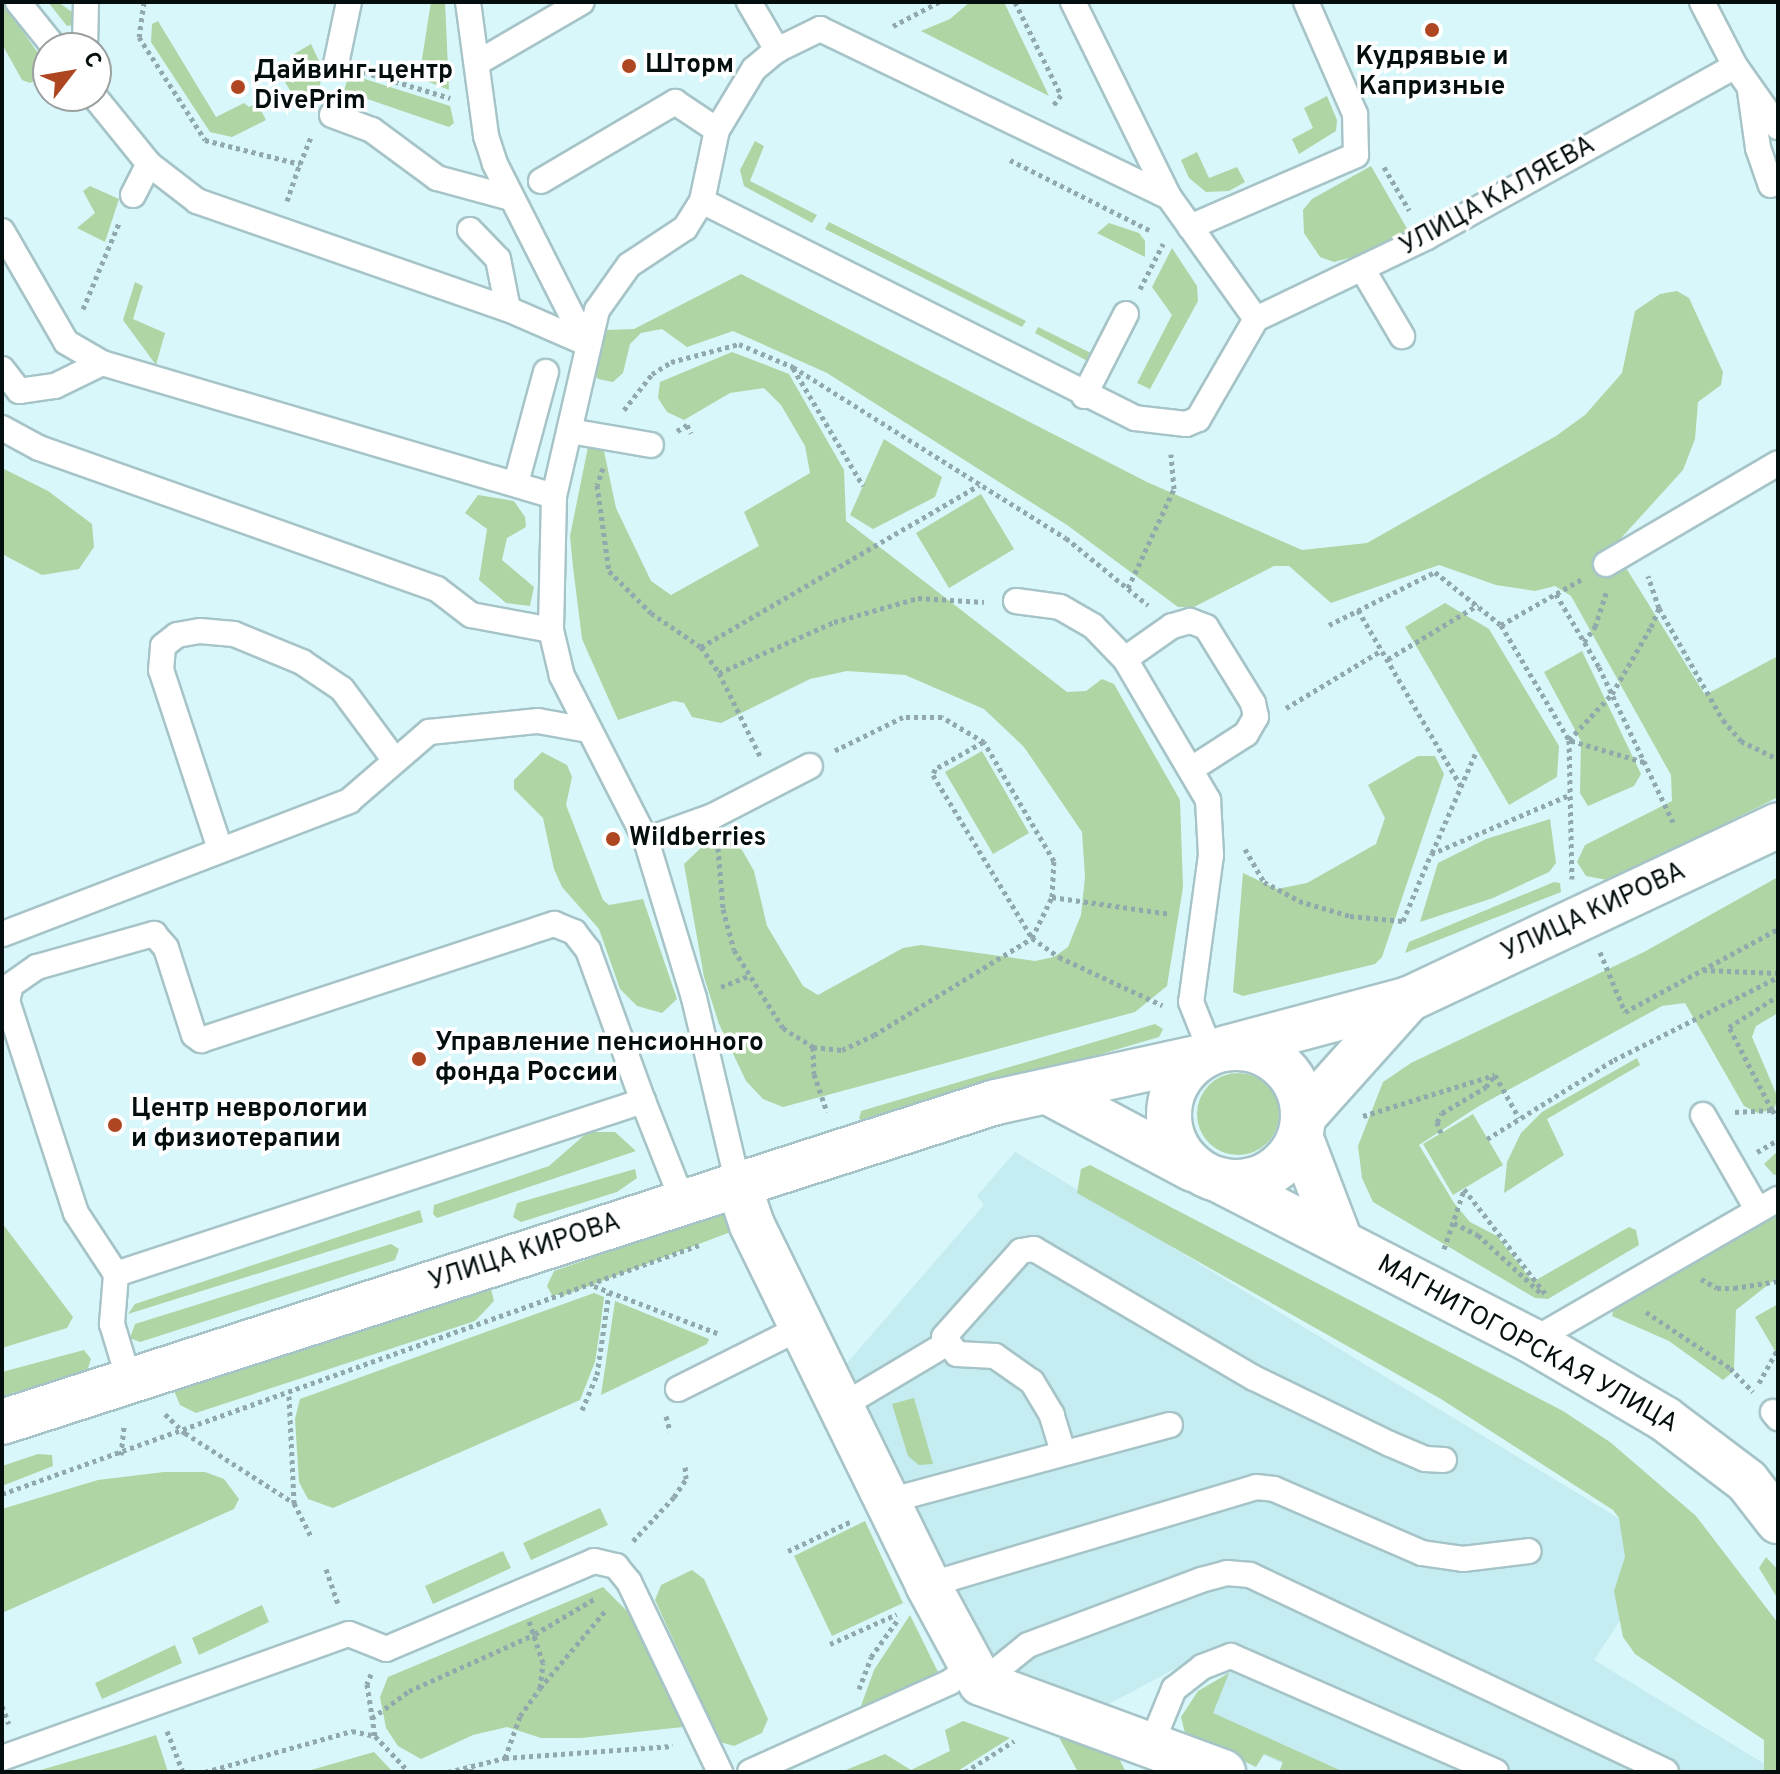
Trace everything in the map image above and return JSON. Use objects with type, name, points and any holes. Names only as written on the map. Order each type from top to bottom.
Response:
[{"type":"main road","name":"УЛИЦА КИРОВА","points":[[2,1422],[996,1102],[1050,1093],[1409,999],[1778,825]]},
{"type":"main road","name":"УЛИЦА КИРОВА","points":[[1302,1126],[1409,999]]},
{"type":"main road","points":[[1211,1177],[1185,1161],[1168,1123],[1176,1082],[1212,1052],[1265,1054],[1281,1065],[1297,1089],[1302,1126],[1340,1241]]},
{"type":"main road","points":[[1050,1093],[1211,1177],[1260,1179],[1291,1154],[1302,1126]]},
{"type":"main road","name":"МАГНИТОГОРСКАЯ УЛИЦА","points":[[1211,1177],[1340,1241],[1550,1330],[1747,1481],[1778,1521]]},
{"type":"main road","points":[[738,1184],[752,1225],[842,1406],[873,1510],[928,1585],[975,1675],[1169,1757],[1223,1772]]},
{"type":"lane","points":[[18,2],[42,32]]},
{"type":"lane","points":[[85,32],[86,2]]},
{"type":"lane","points":[[336,64],[349,2]]},
{"type":"lane","points":[[468,2],[482,108],[495,164],[586,343]]},
{"type":"lane","points":[[477,63],[582,2]]},
{"type":"lane","points":[[749,2],[777,50]]},
{"type":"lane","points":[[702,201],[1084,396],[1160,423],[1186,424],[1207,409],[1256,319],[1169,197],[1073,2]]},
{"type":"lane","points":[[1190,227],[1356,155],[1355,114],[1306,2]]},
{"type":"lane","points":[[1702,2],[1735,66],[1778,127]]},
{"type":"lane","points":[[738,1184],[694,998],[646,840],[562,676],[551,630],[554,496],[586,343],[597,310],[629,265],[685,228],[702,201],[717,130],[754,69],[777,50],[820,29],[1169,197]]},
{"type":"lane","name":"УЛИЦА КАЛЯЕВА","points":[[1256,319],[1363,270],[1735,66]]},
{"type":"lane","points":[[1749,88],[1758,148],[1771,185]]},
{"type":"lane","points":[[541,181],[675,102],[717,130]]},
{"type":"lane","points":[[107,112],[149,164],[197,201],[508,309],[586,343]]},
{"type":"lane","points":[[324,120],[372,130],[437,178],[511,198]]},
{"type":"lane","points":[[133,195],[149,164]]},
{"type":"lane","points":[[470,230],[498,259],[508,309]]},
{"type":"lane","points":[[2,231],[66,342],[102,363],[372,446],[516,483],[554,496]]},
{"type":"lane","points":[[1363,270],[1402,336]]},
{"type":"lane","points":[[1084,396],[1126,314]]},
{"type":"lane","points":[[2,369],[19,391],[55,386],[102,363]]},
{"type":"lane","points":[[516,483],[546,372]]},
{"type":"lane","points":[[2,428],[39,448],[437,589],[471,615],[551,630]]},
{"type":"lane","points":[[570,431],[651,445]]},
{"type":"lane","points":[[1606,564],[1778,463]]},
{"type":"lane","points":[[1016,601],[1060,607],[1093,626],[1125,659],[1193,768],[1208,800],[1211,855],[1191,1002],[1212,1052]]},
{"type":"lane","points":[[1125,659],[1172,626],[1190,621],[1206,627],[1253,703],[1254,726],[1193,768]]},
{"type":"lane","points":[[220,849],[161,670],[163,646],[177,635],[200,631],[234,634],[302,662],[342,689],[393,758]]},
{"type":"lane","points":[[3,934],[349,801],[393,758],[429,732],[538,721],[588,730]]},
{"type":"lane","points":[[646,840],[713,816],[810,766]]},
{"type":"lane","points":[[129,1380],[112,1324],[116,1274],[76,1213],[7,1001],[11,985],[37,967],[154,934],[166,948],[194,1035],[201,1040],[554,924],[574,932],[588,950],[683,1202]]},
{"type":"lane","points":[[116,1274],[643,1101]]},
{"type":"lane","points":[[1550,1330],[1767,1204],[1703,1115]]},
{"type":"lane","points":[[1063,1452],[1052,1415],[1032,1382],[995,1356],[957,1354],[946,1344],[945,1331],[1021,1251],[1034,1249],[1254,1378],[1390,1444],[1425,1459],[1444,1460]]},
{"type":"lane","points":[[678,1389],[802,1327]]},
{"type":"lane","points":[[842,1406],[946,1344]]},
{"type":"lane","points":[[873,1510],[1063,1452],[1170,1425]]},
{"type":"lane","points":[[928,1585],[1256,1487],[1274,1489],[1422,1553],[1463,1559],[1529,1551]]},
{"type":"lane","points":[[2,1758],[349,1634],[386,1649],[594,1561],[623,1574],[720,1772]]},
{"type":"lane","points":[[750,1772],[950,1682],[975,1675],[1028,1645],[1227,1573],[1250,1575],[1666,1772]]},
{"type":"lane","points":[[1169,1757],[1174,1689],[1202,1667],[1231,1656],[1496,1772]]},
{"type":"path","points":[[144,2],[139,37],[205,140],[300,164],[324,120]]},
{"type":"path","points":[[893,26],[939,2]]},
{"type":"path","points":[[1015,2],[1061,95],[1055,106],[1041,106]]},
{"type":"path","points":[[882,21],[907,34]]},
{"type":"path","points":[[336,64],[482,108]]},
{"type":"path","points":[[1000,155],[1167,239],[1126,314]]},
{"type":"path","points":[[66,342],[107,248]]},
{"type":"path","points":[[756,748],[719,673],[701,647],[651,613],[609,571],[597,485],[629,397],[671,362],[739,344],[793,367],[1066,538],[1172,626]]},
{"type":"path","points":[[793,367],[863,486]]},
{"type":"path","points":[[1128,588],[1174,489],[1171,451],[1160,423]]},
{"type":"path","points":[[701,647],[979,485]]},
{"type":"path","points":[[1636,546],[1659,608],[1723,720],[1741,741],[1778,759]]},
{"type":"path","points":[[1584,642],[1604,607],[1606,564]]},
{"type":"path","points":[[1329,625],[1435,572],[1501,625],[1569,740],[1568,870],[1625,1012],[1778,929]]},
{"type":"path","points":[[1501,625],[1566,588]]},
{"type":"path","points":[[1556,594],[1612,694],[1673,822]]},
{"type":"path","points":[[719,673],[834,622],[918,598],[1016,601]]},
{"type":"path","points":[[1388,659],[1478,605]]},
{"type":"path","points":[[1569,740],[1612,694],[1659,608]]},
{"type":"path","points":[[1358,610],[1461,786]]},
{"type":"path","points":[[1254,726],[1382,650]]},
{"type":"path","points":[[713,816],[723,909],[734,950],[783,1028],[813,1047],[842,1050],[874,1035],[1032,938],[1052,897],[1054,861],[984,742],[942,717],[903,717],[878,726],[810,766]]},
{"type":"path","points":[[1569,740],[1644,762]]},
{"type":"path","points":[[984,742],[935,769],[933,775],[1032,938],[1059,957],[1166,1007]]},
{"type":"path","points":[[1208,800],[1228,821],[1264,882],[1299,901],[1350,916],[1403,921],[1477,750]]},
{"type":"path","points":[[1431,854],[1569,795]]},
{"type":"path","points":[[1052,897],[1204,920]]},
{"type":"path","points":[[1703,970],[1778,975]]},
{"type":"path","points":[[1487,1139],[1614,1060],[1778,975]]},
{"type":"path","points":[[1772,1110],[1729,1027],[1778,996]]},
{"type":"path","points":[[813,1047],[814,1074],[827,1112]]},
{"type":"path","points":[[1495,1075],[1519,1118]]},
{"type":"path","points":[[1363,1116],[1495,1075]]},
{"type":"path","points":[[1441,1133],[1437,1122],[1442,1113],[1486,1087],[1495,1075]]},
{"type":"path","points":[[1442,1256],[1464,1189],[1550,1330]]},
{"type":"path","points":[[1454,1223],[1487,1243],[1550,1330]]},
{"type":"path","points":[[2,1494],[185,1433],[594,1286],[752,1225]]},
{"type":"path","points":[[1671,1258],[1717,1288],[1778,1281]]},
{"type":"path","points":[[594,1286],[722,1335]]},
{"type":"path","points":[[582,1410],[597,1375],[609,1293]]},
{"type":"path","points":[[1610,1293],[1672,1326],[1754,1393],[1776,1415]]},
{"type":"path","points":[[1754,1393],[1778,1349]]},
{"type":"path","points":[[129,1380],[185,1433],[294,1503]]},
{"type":"path","points":[[289,1395],[294,1503],[310,1535]]},
{"type":"path","points":[[505,1758],[520,1716],[623,1574],[686,1479],[685,1464]]},
{"type":"path","points":[[788,1551],[873,1510]]},
{"type":"path","points":[[372,1718],[409,1691],[535,1634],[606,1592],[623,1574]]},
{"type":"path","points":[[830,1644],[904,1611],[871,1657],[855,1699]]},
{"type":"path","points":[[535,1634],[543,1663],[540,1688]]},
{"type":"path","points":[[386,1649],[367,1684],[375,1736],[409,1772]]},
{"type":"path","points":[[157,1704],[183,1772]]},
{"type":"path","points":[[205,1772],[352,1731],[375,1736]]},
{"type":"path","points":[[965,1772],[1027,1734]]},
{"type":"path","points":[[448,1772],[505,1758],[707,1744]]},
{"type":"path","points":[[471,1764],[471,1772]]},
{"type":"shaded area","points":[[1015,1152],[1625,1522],[1639,1592],[1594,1660],[1778,1772],[1301,1772],[1201,1727],[1230,1661],[1208,1651],[1092,1713],[1029,1687],[979,1653],[841,1370],[984,1205],[977,1196]]},
{"type":"green space","points":[[2,2],[32,45],[32,82],[22,80],[2,44]]},
{"type":"green space","points":[[48,2],[58,2],[76,15],[75,25],[67,26]]},
{"type":"green space","points":[[431,2],[445,2],[449,90],[419,78]]},
{"type":"green space","points":[[970,2],[1004,2],[1049,96],[921,31],[950,19]]},
{"type":"green space","points":[[158,21],[216,117],[244,103],[249,107],[257,103],[266,120],[232,137],[210,132],[151,42],[152,24]]},
{"type":"green space","points":[[311,44],[321,65],[320,91],[303,112],[285,82],[302,72],[294,54]]},
{"type":"green space","points":[[349,74],[450,106],[454,123],[449,127],[344,91]]},
{"type":"green space","points":[[1327,96],[1337,120],[1336,131],[1299,154],[1292,139],[1313,128],[1304,108]]},
{"type":"green space","points":[[755,141],[764,146],[750,181],[817,215],[812,223],[744,186],[740,170]]},
{"type":"green space","points":[[1197,152],[1209,178],[1237,167],[1245,182],[1229,191],[1206,192],[1189,178],[1181,160]]},
{"type":"green space","points":[[1371,166],[1409,232],[1357,256],[1334,262],[1320,257],[1304,233],[1303,210],[1312,199]]},
{"type":"green space","points":[[90,186],[119,199],[105,242],[77,228],[95,213],[83,191]]},
{"type":"green space","points":[[829,222],[1026,321],[1022,327],[825,229]]},
{"type":"green space","points":[[1109,223],[1139,233],[1145,241],[1145,257],[1097,233]]},
{"type":"green space","points":[[1172,248],[1197,286],[1198,301],[1150,389],[1137,383],[1172,315],[1152,287]]},
{"type":"green space","points":[[741,274],[1147,482],[1302,550],[1367,543],[1556,436],[1585,415],[1622,373],[1635,311],[1660,294],[1677,291],[1689,298],[1723,372],[1721,385],[1698,402],[1695,439],[1683,470],[1613,547],[1705,695],[1778,656],[1778,797],[1633,870],[1607,880],[1586,876],[1577,862],[1585,845],[1672,801],[1671,775],[1571,596],[1555,586],[1535,591],[1496,585],[1439,565],[1331,603],[1289,566],[1274,566],[1194,607],[1178,607],[1067,525],[827,373],[733,331],[687,347],[662,329],[641,333],[630,344],[623,373],[613,382],[598,379],[590,368],[604,330],[634,329]]},
{"type":"green space","points":[[135,282],[143,286],[133,319],[165,333],[156,365],[123,320]]},
{"type":"green space","points":[[1038,327],[1097,356],[1093,364],[1035,333]]},
{"type":"green space","points":[[732,352],[789,374],[844,470],[846,521],[1067,692],[1086,691],[1102,679],[1114,684],[1180,800],[1183,887],[1167,986],[1135,1012],[783,1107],[763,1099],[746,1081],[719,1024],[704,977],[684,864],[703,846],[729,839],[742,850],[754,871],[767,926],[803,986],[818,995],[903,948],[921,945],[1035,961],[1054,957],[1068,947],[1081,915],[1085,877],[1082,832],[1024,747],[984,709],[905,675],[847,671],[810,679],[721,723],[692,717],[684,703],[674,701],[618,720],[582,639],[573,567],[570,536],[588,447],[604,451],[616,508],[651,581],[671,595],[759,546],[744,512],[810,473],[805,446],[781,405],[764,388],[730,393],[684,420],[667,412],[658,398],[660,382]]},
{"type":"green space","points":[[884,439],[942,477],[935,497],[873,529],[850,515]]},
{"type":"green space","points":[[2,468],[48,491],[92,524],[94,547],[79,569],[42,575],[2,554]]},
{"type":"green space","points":[[981,494],[1014,549],[949,588],[916,533]]},
{"type":"green space","points":[[478,495],[514,501],[525,517],[526,527],[507,538],[502,560],[534,587],[530,606],[506,603],[479,580],[487,529],[465,513]]},
{"type":"green space","points":[[1445,603],[1489,629],[1559,746],[1557,777],[1509,805],[1405,627]]},
{"type":"green space","points":[[1582,651],[1641,774],[1634,786],[1588,806],[1580,793],[1581,741],[1544,672]]},
{"type":"green space","points":[[982,751],[1029,833],[993,854],[945,772]]},
{"type":"green space","points":[[542,752],[567,765],[572,777],[566,805],[603,900],[609,905],[643,899],[677,999],[662,1013],[637,1006],[620,989],[599,929],[562,887],[554,869],[543,818],[514,789],[514,780]]},
{"type":"green space","points":[[1418,756],[1435,756],[1444,774],[1382,957],[1375,964],[1243,996],[1233,992],[1243,873],[1277,889],[1307,883],[1376,844],[1385,818],[1368,785]]},
{"type":"green space","points":[[1550,819],[1556,863],[1549,872],[1493,898],[1420,922],[1438,863],[1486,839]]},
{"type":"green space","points":[[1778,877],[1778,1013],[1756,1026],[1752,1037],[1778,1098],[1774,1109],[1758,1113],[1744,1106],[1685,1003],[1662,1006],[1479,1106],[1419,1145],[1454,1203],[1470,1222],[1497,1236],[1529,1277],[1536,1280],[1629,1227],[1636,1230],[1639,1245],[1548,1299],[1535,1298],[1373,1202],[1362,1178],[1358,1146],[1383,1082],[1411,1063],[1644,952]]},
{"type":"green space","points":[[1554,882],[1560,883],[1561,892],[1405,953],[1409,942]]},
{"type":"green space","points":[[1155,1024],[1163,1029],[1159,1037],[869,1122],[859,1119],[861,1111]]},
{"type":"green space","points":[[1637,1058],[1640,1065],[1547,1119],[1564,1155],[1504,1193],[1507,1162],[1521,1133],[1542,1112]]},
{"type":"green space","points":[[1238,1073],[1254,1076],[1267,1085],[1276,1098],[1279,1114],[1276,1130],[1267,1143],[1254,1152],[1238,1155],[1222,1152],[1209,1143],[1200,1130],[1197,1114],[1200,1098],[1209,1085],[1222,1076]]},
{"type":"green space","points":[[1473,1114],[1503,1165],[1453,1195],[1423,1144]]},
{"type":"green space","points":[[588,1132],[615,1132],[636,1151],[437,1218],[433,1214],[434,1205],[549,1166]]},
{"type":"green space","points":[[1778,1151],[1778,1174],[1774,1175],[1764,1164]]},
{"type":"green space","points":[[1090,1165],[1563,1411],[1610,1442],[1696,1516],[1778,1623],[1778,1772],[1764,1772],[1764,1740],[1635,1654],[1623,1637],[1614,1591],[1625,1557],[1619,1518],[1613,1510],[1441,1399],[1077,1193],[1081,1169]]},
{"type":"green space","points":[[635,1169],[637,1178],[617,1192],[521,1222],[513,1217],[517,1203]]},
{"type":"green space","points":[[732,1209],[741,1228],[565,1295],[552,1295],[547,1286],[554,1271]]},
{"type":"green space","points":[[420,1210],[423,1222],[128,1314],[135,1304]]},
{"type":"green space","points":[[1778,1214],[1778,1277],[1736,1310],[1734,1371],[1723,1380],[1669,1341],[1612,1316],[1616,1298]]},
{"type":"green space","points":[[2,1223],[73,1317],[67,1328],[2,1348]]},
{"type":"green space","points":[[391,1244],[399,1249],[395,1260],[140,1342],[130,1338],[135,1324]]},
{"type":"green space","points":[[489,1281],[494,1301],[475,1321],[196,1413],[180,1405],[175,1393],[176,1385]]},
{"type":"green space","points":[[594,1293],[604,1297],[600,1329],[595,1362],[580,1400],[333,1508],[308,1499],[299,1482],[295,1419],[300,1399]]},
{"type":"green space","points":[[615,1301],[709,1339],[707,1344],[601,1395]]},
{"type":"green space","points":[[1778,1304],[1778,1356],[1755,1317]]},
{"type":"green space","points":[[84,1350],[91,1359],[87,1371],[2,1396],[2,1372]]},
{"type":"green space","points":[[914,1398],[933,1464],[919,1465],[908,1456],[892,1404]]},
{"type":"green space","points":[[38,1454],[52,1455],[53,1466],[2,1486],[2,1466]]},
{"type":"green space","points":[[164,1472],[205,1472],[224,1479],[239,1499],[234,1509],[2,1613],[2,1509],[98,1480]]},
{"type":"green space","points":[[600,1508],[608,1525],[531,1560],[523,1543]]},
{"type":"green space","points":[[865,1521],[903,1603],[832,1636],[794,1556]]},
{"type":"green space","points":[[503,1551],[511,1568],[433,1604],[425,1586]]},
{"type":"green space","points":[[1766,1557],[1778,1570],[1778,1599],[1759,1568]]},
{"type":"green space","points":[[692,1570],[704,1579],[768,1719],[762,1733],[734,1746],[720,1742],[655,1600],[661,1585]]},
{"type":"green space","points":[[603,1587],[635,1619],[683,1727],[581,1738],[541,1738],[507,1727],[473,1735],[421,1759],[398,1746],[386,1728],[380,1697],[388,1677]]},
{"type":"green space","points":[[262,1605],[269,1622],[199,1655],[192,1638]]},
{"type":"green space","points":[[910,1615],[940,1676],[865,1714],[861,1706],[874,1670]]},
{"type":"green space","points":[[175,1645],[182,1663],[102,1699],[95,1683]]},
{"type":"green space","points":[[1229,1673],[1213,1713],[1344,1772],[1279,1772],[1283,1762],[1264,1754],[1256,1767],[1185,1733],[1181,1717],[1198,1691]]},
{"type":"green space","points":[[963,1721],[1010,1738],[956,1772],[841,1772],[885,1754],[911,1770],[950,1751],[945,1730]]},
{"type":"green space","points":[[1056,1732],[1117,1755],[1126,1772],[1078,1772]]},
{"type":"green space","points":[[156,1735],[168,1772],[34,1772],[126,1745]]},
{"type":"green space","points":[[374,1752],[393,1772],[304,1772]]},
{"type":"place","name":"Кудрявые и Капризные","points":[[1432,30]]},
{"type":"place","name":"Шторм","points":[[629,66]]},
{"type":"place","name":"Дайвинг-центр DivePrim","points":[[238,87]]},
{"type":"place","name":"Wildberries","points":[[613,839]]},
{"type":"place","name":"Управление пенсионного фонда России","points":[[419,1059]]},
{"type":"place","name":"Центр неврологии и физиотерапии","points":[[115,1125]]}]
